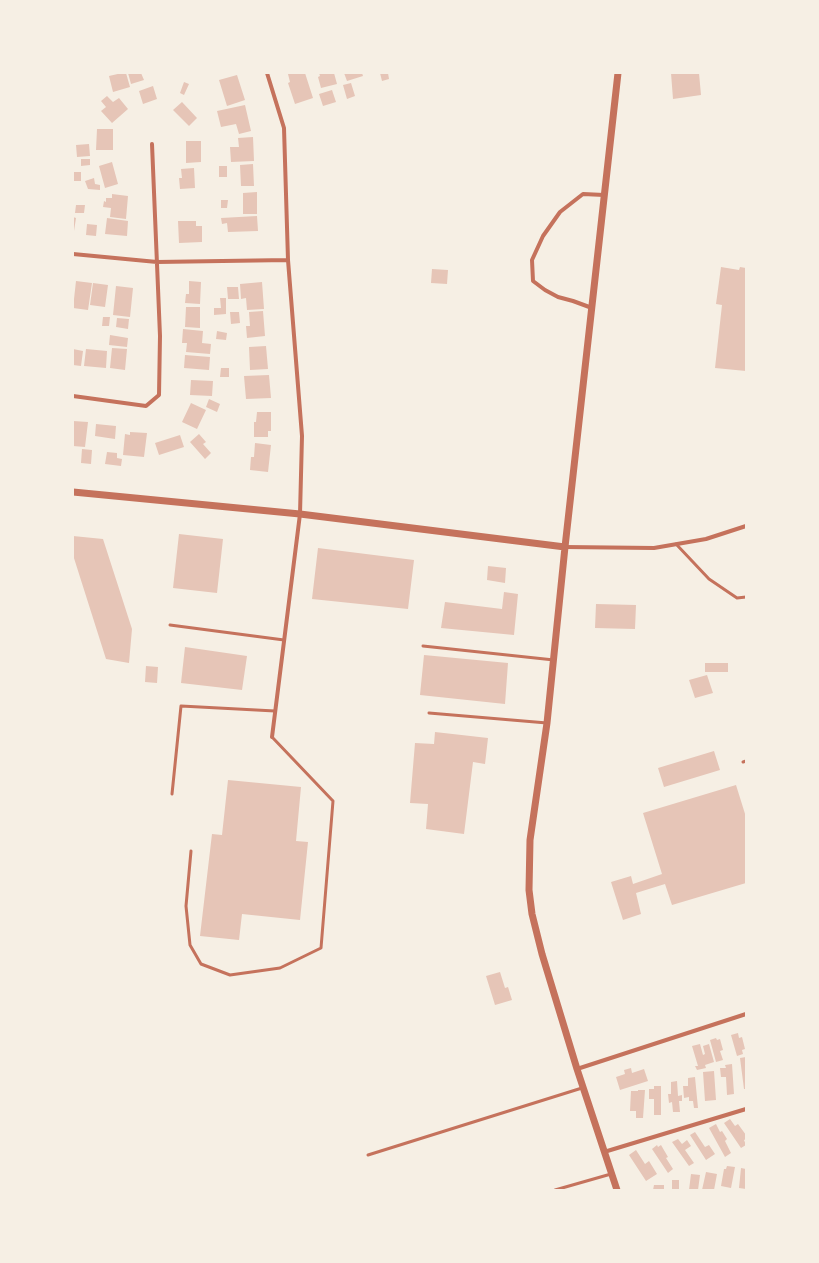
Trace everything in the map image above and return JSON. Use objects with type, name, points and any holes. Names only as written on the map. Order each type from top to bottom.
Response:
[{"type":"street","points":[[267,73],[284,128],[288,260],[302,436],[300,514],[272,737]]},
{"type":"street","points":[[617,1190],[577,1069],[542,954],[532,914],[529,890],[530,840],[547,723],[565,547],[618,73]]},
{"type":"street","points":[[73,396],[146,406],[158,395],[160,336],[152,144]]},
{"type":"street","points":[[592,308],[573,300],[558,297],[533,282],[532,260],[543,236],[560,212],[583,194],[604,195]]},
{"type":"street","points":[[73,254],[157,262],[288,260]]},
{"type":"street","points":[[73,492],[300,514],[565,547],[654,548],[706,539],[746,526]]},
{"type":"street","points":[[577,1069],[746,1014]]},
{"type":"street","points":[[604,1152],[746,1109]]},
{"type":"lane","points":[[676,544],[709,579],[737,598],[746,597]]},
{"type":"lane","points":[[170,625],[284,640]]},
{"type":"lane","points":[[423,646],[554,660]]},
{"type":"lane","points":[[172,794],[181,706],[275,711]]},
{"type":"lane","points":[[429,713],[547,723]]},
{"type":"lane","points":[[191,852],[186,906],[190,945],[202,964],[230,975],[238,974],[280,968],[321,948],[333,801],[272,737]]},
{"type":"lane","points":[[368,1155],[584,1088]]},
{"type":"lane","points":[[555,1190],[611,1174]]},
{"type":"building","points":[[126,73],[130,87],[113,92],[109,76]]},
{"type":"building","points":[[128,73],[141,73],[144,80],[131,84]]},
{"type":"building","points":[[305,73],[313,98],[295,104],[288,83],[290,82],[288,74]]},
{"type":"building","points":[[319,73],[334,73],[337,84],[321,88],[318,77],[320,76]]},
{"type":"building","points":[[344,73],[362,73],[363,76],[347,81]]},
{"type":"building","points":[[380,73],[388,73],[389,79],[382,81]]},
{"type":"building","points":[[671,73],[699,73],[701,95],[673,99]]},
{"type":"building","points":[[237,75],[245,100],[227,106],[219,80]]},
{"type":"building","points":[[184,82],[189,84],[184,95],[180,93]]},
{"type":"building","points":[[351,83],[355,96],[347,99],[343,85]]},
{"type":"building","points":[[153,86],[157,99],[143,104],[139,91]]},
{"type":"building","points":[[332,90],[336,102],[323,106],[319,94]]},
{"type":"building","points":[[107,96],[113,102],[119,98],[128,109],[112,123],[101,111],[106,107],[101,101]]},
{"type":"building","points":[[182,102],[197,118],[189,126],[173,110]]},
{"type":"building","points":[[245,105],[251,131],[239,134],[236,124],[221,127],[217,111]]},
{"type":"building","points":[[97,129],[113,129],[113,150],[96,150]]},
{"type":"building","points":[[253,137],[254,161],[231,162],[230,147],[239,147],[238,138]]},
{"type":"building","points":[[186,141],[201,141],[201,162],[186,163]]},
{"type":"building","points":[[89,144],[90,156],[77,157],[76,145]]},
{"type":"building","points":[[81,159],[90,159],[90,165],[81,166]]},
{"type":"building","points":[[112,162],[118,184],[105,188],[99,166]]},
{"type":"building","points":[[253,164],[254,186],[241,186],[240,165]]},
{"type":"building","points":[[219,166],[227,166],[227,177],[219,177]]},
{"type":"building","points":[[194,168],[195,188],[180,189],[179,178],[182,178],[181,169]]},
{"type":"building","points":[[73,172],[81,172],[81,181],[73,181]]},
{"type":"building","points":[[94,178],[95,184],[100,185],[100,190],[88,189],[85,181]]},
{"type":"building","points":[[257,192],[257,214],[243,214],[243,193]]},
{"type":"building","points":[[112,194],[128,196],[126,219],[110,217],[111,208],[103,207],[104,201],[106,202],[106,198],[112,198]]},
{"type":"building","points":[[221,200],[228,200],[227,208],[221,208]]},
{"type":"building","points":[[76,205],[85,205],[84,213],[75,213]]},
{"type":"building","points":[[257,216],[258,231],[228,232],[227,223],[222,224],[221,218]]},
{"type":"building","points":[[73,217],[76,218],[74,231],[73,231]]},
{"type":"building","points":[[107,218],[128,221],[127,236],[105,234]]},
{"type":"building","points":[[178,221],[196,221],[196,226],[202,226],[202,242],[179,243]]},
{"type":"building","points":[[87,224],[97,225],[96,236],[86,235]]},
{"type":"building","points":[[721,267],[739,270],[740,267],[746,268],[746,371],[715,368],[722,305],[716,304]]},
{"type":"building","points":[[432,269],[448,270],[447,284],[431,283]]},
{"type":"building","points":[[76,281],[92,283],[88,310],[73,308]]},
{"type":"building","points":[[189,281],[201,282],[200,304],[185,303],[186,294],[189,294]]},
{"type":"building","points":[[262,282],[264,309],[247,310],[246,298],[241,299],[240,284]]},
{"type":"building","points":[[93,283],[108,285],[105,307],[90,305]]},
{"type":"building","points":[[116,286],[133,288],[130,317],[113,315]]},
{"type":"building","points":[[227,287],[238,287],[239,299],[228,299]]},
{"type":"building","points":[[220,298],[226,298],[226,314],[214,315],[214,308],[221,308]]},
{"type":"building","points":[[186,307],[200,307],[200,328],[185,327]]},
{"type":"building","points":[[263,311],[265,336],[247,338],[246,326],[250,326],[249,312]]},
{"type":"building","points":[[230,312],[239,312],[240,323],[231,324]]},
{"type":"building","points":[[103,317],[110,317],[109,326],[102,326]]},
{"type":"building","points":[[117,318],[129,319],[128,329],[116,327]]},
{"type":"building","points":[[183,329],[203,331],[202,343],[211,344],[210,354],[186,352],[187,343],[182,343]]},
{"type":"building","points":[[217,331],[227,333],[226,340],[216,339]]},
{"type":"building","points":[[110,335],[128,338],[127,347],[109,345]]},
{"type":"building","points":[[266,346],[268,369],[250,370],[249,347]]},
{"type":"building","points":[[112,348],[127,349],[125,370],[110,368]]},
{"type":"building","points":[[73,349],[83,351],[81,366],[73,365]]},
{"type":"building","points":[[86,349],[107,351],[106,368],[84,366]]},
{"type":"building","points":[[185,355],[210,357],[209,370],[184,368]]},
{"type":"building","points":[[221,368],[229,368],[229,377],[220,377]]},
{"type":"building","points":[[269,375],[271,398],[246,399],[244,376]]},
{"type":"building","points":[[191,380],[213,381],[212,396],[190,395]]},
{"type":"building","points":[[209,399],[220,404],[217,412],[206,407]]},
{"type":"building","points":[[191,403],[206,410],[197,429],[182,422]]},
{"type":"building","points":[[257,412],[271,412],[271,431],[268,431],[268,437],[254,437],[254,422],[256,422]]},
{"type":"building","points":[[73,421],[88,422],[85,447],[73,446]]},
{"type":"building","points":[[96,424],[116,426],[115,439],[95,436]]},
{"type":"building","points":[[130,432],[147,433],[144,457],[123,455],[125,434],[130,435]]},
{"type":"building","points":[[199,434],[206,442],[203,444],[211,453],[205,459],[190,442]]},
{"type":"building","points":[[180,435],[184,447],[159,455],[155,443]]},
{"type":"building","points":[[255,443],[271,445],[268,472],[250,470],[251,457],[254,457]]},
{"type":"building","points":[[82,449],[92,450],[91,464],[81,463]]},
{"type":"building","points":[[107,452],[117,453],[117,458],[122,459],[121,466],[105,464]]},
{"type":"building","points":[[179,534],[223,539],[217,593],[173,588]]},
{"type":"building","points":[[73,536],[103,539],[132,629],[129,663],[106,659],[73,555]]},
{"type":"building","points":[[318,548],[414,560],[408,609],[312,599]]},
{"type":"building","points":[[488,566],[506,568],[505,583],[487,580]]},
{"type":"building","points":[[504,592],[518,594],[514,635],[441,628],[445,602],[502,609]]},
{"type":"building","points":[[596,604],[636,605],[635,629],[595,628]]},
{"type":"building","points":[[185,647],[247,656],[242,690],[181,683]]},
{"type":"building","points":[[424,655],[508,663],[505,704],[420,695]]},
{"type":"building","points":[[705,663],[728,663],[728,672],[705,672]]},
{"type":"building","points":[[146,666],[158,667],[157,683],[145,682]]},
{"type":"building","points":[[707,675],[713,693],[695,698],[689,680]]},
{"type":"building","points":[[435,732],[488,738],[485,764],[473,762],[464,834],[426,829],[428,804],[410,803],[415,743],[434,744]]},
{"type":"building","points":[[714,751],[720,770],[664,787],[658,768]]},
{"type":"building","points":[[228,780],[301,787],[296,841],[308,842],[300,920],[242,914],[239,940],[200,936],[212,834],[222,835]]},
{"type":"building","points":[[736,785],[746,817],[746,883],[672,905],[665,884],[636,893],[641,914],[623,920],[611,882],[631,876],[633,884],[662,874],[643,813]]},
{"type":"building","points":[[500,972],[505,988],[508,987],[512,1000],[495,1005],[486,976]]},
{"type":"building","points":[[738,1033],[739,1038],[742,1037],[745,1049],[742,1050],[743,1054],[737,1056],[731,1035]]},
{"type":"building","points":[[716,1038],[717,1040],[720,1039],[723,1050],[720,1051],[723,1060],[716,1062],[710,1040]]},
{"type":"building","points":[[700,1044],[703,1055],[705,1054],[703,1046],[709,1044],[714,1062],[705,1065],[706,1068],[697,1070],[695,1066],[698,1066],[692,1046]]},
{"type":"building","points":[[746,1057],[746,1089],[744,1089],[740,1058]]},
{"type":"building","points":[[732,1064],[734,1094],[727,1095],[726,1077],[721,1077],[720,1068],[726,1068],[725,1065]]},
{"type":"building","points":[[631,1068],[632,1073],[644,1069],[648,1081],[620,1090],[616,1077],[625,1074],[624,1070]]},
{"type":"building","points":[[714,1071],[716,1100],[705,1101],[703,1072]]},
{"type":"building","points":[[695,1077],[698,1108],[694,1108],[693,1101],[689,1101],[689,1097],[684,1098],[683,1086],[688,1086],[688,1078]]},
{"type":"building","points":[[677,1081],[678,1096],[682,1095],[682,1101],[679,1101],[680,1112],[673,1112],[672,1102],[669,1103],[668,1094],[671,1094],[671,1082]]},
{"type":"building","points":[[654,1086],[661,1086],[661,1115],[654,1115],[654,1099],[649,1099],[649,1089],[654,1089]]},
{"type":"building","points":[[645,1090],[643,1118],[636,1118],[636,1111],[630,1111],[631,1091]]},
{"type":"building","points":[[730,1119],[735,1126],[738,1124],[746,1135],[746,1139],[744,1140],[746,1145],[741,1148],[724,1123]]},
{"type":"building","points":[[716,1124],[720,1132],[722,1131],[727,1139],[725,1141],[731,1153],[725,1157],[709,1128]]},
{"type":"building","points":[[695,1132],[705,1147],[709,1145],[715,1154],[706,1160],[690,1135]]},
{"type":"building","points":[[678,1139],[682,1144],[687,1140],[691,1146],[685,1150],[694,1163],[689,1166],[672,1142]]},
{"type":"building","points":[[657,1145],[658,1147],[661,1145],[668,1157],[666,1158],[673,1169],[668,1173],[652,1149]]},
{"type":"building","points":[[636,1150],[645,1164],[649,1161],[657,1174],[646,1181],[629,1155]]},
{"type":"building","points":[[727,1166],[735,1167],[731,1188],[721,1186],[724,1169],[726,1169]]},
{"type":"building","points":[[741,1168],[746,1169],[746,1189],[739,1188]]},
{"type":"building","points":[[706,1172],[717,1174],[714,1190],[702,1190]]},
{"type":"building","points":[[691,1174],[700,1175],[698,1190],[689,1190]]},
{"type":"building","points":[[672,1180],[679,1180],[679,1190],[672,1190]]},
{"type":"building","points":[[654,1185],[664,1185],[664,1190],[653,1190]]}]
